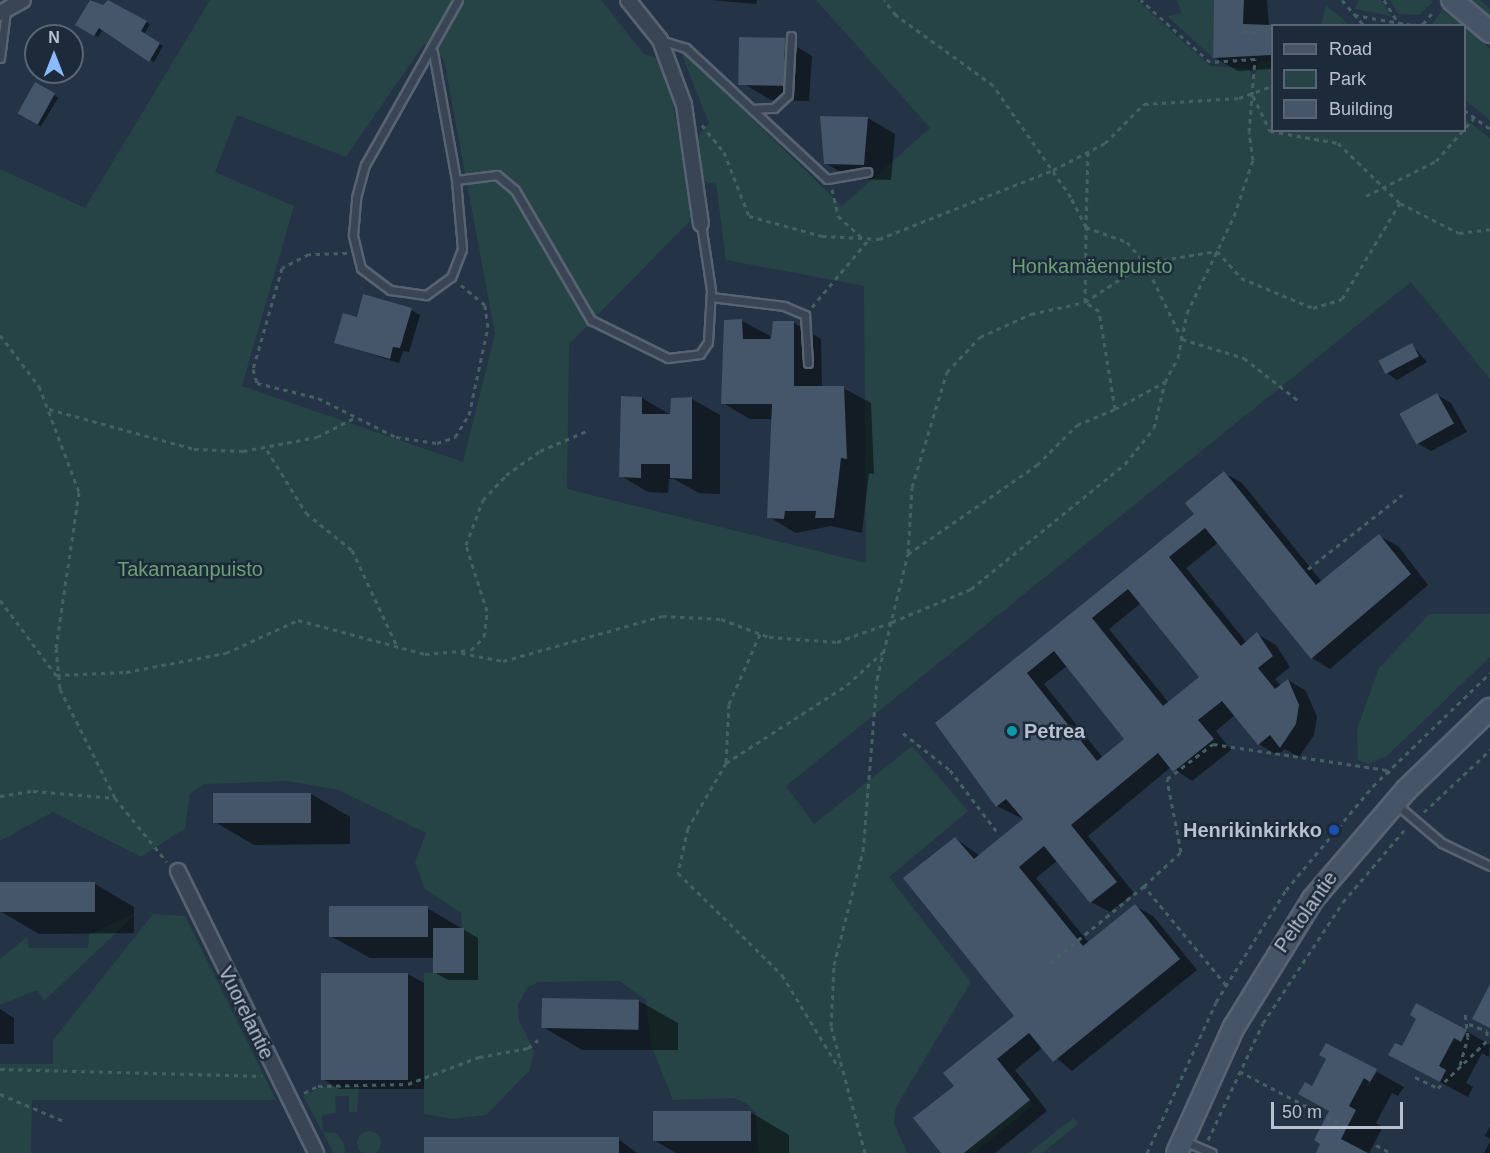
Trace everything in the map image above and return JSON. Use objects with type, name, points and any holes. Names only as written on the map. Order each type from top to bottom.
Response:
[{"type":"street","points":[[3,12],[23,0]]},
{"type":"street","points":[[628,0],[660,40],[688,122],[701,224]]},
{"type":"street","points":[[1452,0],[1490,32]]},
{"type":"street","name":"Peltolantie","points":[[1179,1147],[1229,1036],[1279,949],[1313,899],[1394,803],[1490,709]]},
{"type":"street","name":"Vuorelantie","points":[[178,871],[316,1153]]},
{"type":"lane","points":[[433,52],[456,180],[462,249],[451,278],[426,295],[390,290],[361,267],[353,235],[365,165],[433,52],[458,0]]},
{"type":"lane","points":[[0,58],[3,12]]},
{"type":"lane","points":[[752,109],[774,108],[788,95],[791,36]]},
{"type":"lane","points":[[660,40],[686,48],[831,182],[867,172]]},
{"type":"lane","points":[[456,180],[496,175],[515,190],[591,320],[632,343],[668,358],[700,354],[708,342],[711,297],[701,224]]},
{"type":"lane","points":[[711,297],[784,306],[805,315],[808,363]]},
{"type":"lane","points":[[1394,803],[1442,843],[1490,866]]},
{"type":"lane","points":[[1179,1147],[1205,1149],[1212,1153]]},
{"type":"path","points":[[884,0],[896,15],[993,85],[1053,170],[1086,226],[1127,242],[1145,263],[1182,339],[1244,358],[1300,402]]},
{"type":"path","points":[[56,675],[126,672],[226,652],[298,620],[425,654],[461,653],[502,661],[662,616],[721,619],[760,634],[837,642],[971,589],[1125,464],[1154,428],[1165,382],[1182,339],[1187,313],[1217,251],[1253,160],[1252,95],[1255,59],[1210,62],[1141,0]]},
{"type":"path","points":[[1342,0],[1363,24]]},
{"type":"path","points":[[1384,0],[1400,24]]},
{"type":"path","points":[[1425,24],[1433,12]]},
{"type":"path","points":[[1354,15],[1400,24]]},
{"type":"path","points":[[1243,31],[1255,32]]},
{"type":"path","points":[[688,122],[703,126],[719,144],[749,216],[822,236],[869,239],[906,230],[1053,170],[1088,152],[1155,100],[1252,95],[1271,86]]},
{"type":"path","points":[[1252,95],[1271,131]]},
{"type":"path","points":[[1466,112],[1490,129]]},
{"type":"path","points":[[1466,128],[1474,118]]},
{"type":"path","points":[[1276,132],[1338,143],[1400,203],[1459,233],[1490,229]]},
{"type":"path","points":[[1366,196],[1385,188],[1445,154],[1463,132]]},
{"type":"path","points":[[1085,302],[1088,152]]},
{"type":"path","points":[[831,182],[838,216],[863,238]]},
{"type":"path","points":[[1217,251],[1240,278],[1313,309],[1342,299],[1400,203]]},
{"type":"path","points":[[805,315],[869,239]]},
{"type":"path","points":[[865,1153],[831,1026],[834,965],[863,852],[878,679],[908,554],[912,487],[947,372],[980,338],[1031,314],[1085,302],[1145,263],[1217,251]]},
{"type":"path","points":[[357,253],[309,254],[282,268],[253,369],[257,383],[318,398],[396,438],[437,443],[455,437],[468,415],[488,327],[485,305],[451,278]]},
{"type":"path","points":[[1085,302],[1099,311],[1115,409]]},
{"type":"path","points":[[0,335],[18,352],[49,409],[71,461],[80,501],[56,675]]},
{"type":"path","points":[[908,554],[1037,465],[1077,425],[1115,409],[1165,382]]},
{"type":"path","points":[[49,409],[194,450],[267,450],[317,437],[356,417]]},
{"type":"path","points":[[461,653],[484,637],[487,611],[466,545],[483,500],[506,475],[540,451],[589,430]]},
{"type":"path","points":[[267,450],[306,513],[352,550],[397,646]]},
{"type":"path","points":[[1308,569],[1402,495]]},
{"type":"path","points":[[0,600],[56,675],[115,798],[156,853],[178,871]]},
{"type":"path","points":[[726,763],[729,704],[760,634]]},
{"type":"path","points":[[842,1072],[782,975],[678,873],[688,828],[726,763],[847,685],[885,651]]},
{"type":"path","points":[[903,733],[950,770],[997,832]]},
{"type":"path","points":[[1050,963],[1144,886],[1181,852],[1167,779],[1213,744],[1387,770]]},
{"type":"path","points":[[1205,1149],[1263,1023],[1344,902],[1415,821],[1490,750]]},
{"type":"path","points":[[0,796],[33,791],[115,798]]},
{"type":"path","points":[[1144,886],[1226,986]]},
{"type":"path","points":[[1459,1067],[1469,1024],[1465,1012]]},
{"type":"path","points":[[1415,1077],[1438,1088],[1489,1038],[1487,1031],[1469,1024]]},
{"type":"path","points":[[299,1095],[318,1086],[408,1084],[479,1058],[528,1048],[538,1040]]},
{"type":"path","points":[[0,1070],[277,1076]]},
{"type":"path","points":[[1239,1071],[1346,1127]]},
{"type":"path","points":[[0,1094],[66,1122]]},
{"type":"path","points":[[1376,1145],[1391,1153]]},
{"type":"green space","name":"Takamaanpuisto","points":[[210,0],[601,0],[644,54],[657,58],[670,89],[689,182],[690,221],[569,344],[567,489],[866,563],[864,286],[726,260],[716,184],[702,181],[697,138],[709,123],[679,48],[842,206],[930,128],[816,0],[1137,0],[1210,66],[1250,68],[1252,84],[1259,62],[1271,60],[1271,132],[1466,132],[1466,120],[1490,138],[1490,379],[1411,282],[786,786],[814,824],[912,746],[968,811],[889,877],[971,982],[896,1107],[894,1123],[907,1153],[758,1153],[756,1113],[747,1104],[735,1098],[673,1100],[651,1045],[646,1000],[619,981],[538,982],[527,988],[518,1005],[519,1021],[534,1051],[530,1070],[486,1115],[453,1119],[424,1114],[424,973],[464,973],[461,913],[425,889],[415,862],[426,833],[339,790],[288,781],[204,784],[190,794],[185,828],[141,857],[53,812],[0,841],[0,169],[85,208]],"holes":[[[424,44],[444,60],[495,334],[463,462],[242,386],[294,206],[215,172],[237,115],[346,157]]]},
{"type":"green space","points":[[1176,0],[1214,0],[1213,58],[1167,16],[1182,13]]},
{"type":"green space","points":[[1359,0],[1381,0],[1391,16],[1355,9]]},
{"type":"green space","points":[[1390,0],[1431,0],[1433,2],[1419,15],[1398,14]]},
{"type":"green space","points":[[1468,0],[1480,0],[1490,8],[1490,18]]},
{"type":"green space","points":[[1326,5],[1349,24],[1321,24]]},
{"type":"green space","points":[[1442,10],[1462,24],[1433,24]]},
{"type":"green space","points":[[1466,28],[1490,49],[1490,120],[1466,101]]},
{"type":"green space","points":[[1429,614],[1490,614],[1490,657],[1387,756],[1368,764],[1358,760],[1357,729],[1379,668]]},
{"type":"green space","points":[[138,912],[44,1001],[37,990],[0,1005],[0,959],[27,937],[29,948],[88,948],[89,934]]},
{"type":"green space","points":[[153,914],[185,916],[276,1100],[32,1100],[31,1153],[0,1153],[0,1064],[53,1064],[53,1040]]},
{"type":"green space","points":[[359,1086],[357,1112],[349,1112],[349,1096],[335,1096],[336,1113],[322,1115],[323,1132],[336,1133],[344,1143],[345,1153],[334,1153],[303,1096],[322,1087]]},
{"type":"green space","points":[[1030,1100],[1034,1105],[974,1153],[965,1153]]},
{"type":"green space","points":[[1073,1118],[1078,1124],[1042,1153],[1029,1153]]},
{"type":"green space","points":[[364,1131],[374,1131],[381,1138],[381,1148],[375,1154],[363,1154],[357,1148],[357,1138]]},
{"type":"building","points":[[90,0],[103,5],[108,0],[147,21],[141,31],[160,43],[149,62],[99,28],[94,36],[84,30],[84,24],[76,24]]},
{"type":"building","points":[[1214,0],[1244,0],[1243,24],[1271,25],[1271,55],[1213,58]]},
{"type":"building","points":[[739,37],[785,38],[784,86],[738,85]]},
{"type":"building","points":[[34,84],[39,84],[55,93],[38,125],[18,113]]},
{"type":"building","points":[[820,116],[868,117],[864,165],[824,164]]},
{"type":"building","points":[[363,294],[412,308],[400,348],[393,347],[390,359],[334,343],[343,313],[357,317]]},
{"type":"building","points":[[742,319],[743,339],[771,339],[773,321],[794,321],[794,386],[844,386],[847,459],[841,458],[834,518],[815,518],[816,511],[785,511],[784,519],[767,518],[772,404],[721,404],[724,320]]},
{"type":"building","points":[[1412,343],[1419,356],[1385,374],[1378,361]]},
{"type":"building","points":[[1437,393],[1454,424],[1416,444],[1399,414]]},
{"type":"building","points":[[621,396],[642,397],[642,414],[670,414],[671,398],[692,397],[692,479],[670,478],[670,464],[641,464],[641,478],[619,477]]},
{"type":"building","name":"Petrea","points":[[1224,471],[1316,585],[1379,534],[1411,574],[1311,659],[1205,528],[1169,557],[1241,646],[1257,632],[1273,656],[1258,668],[1275,689],[1288,679],[1299,705],[1296,724],[1280,748],[1270,735],[1258,745],[1222,701],[1198,720],[1214,739],[1173,772],[1158,753],[1071,825],[1117,882],[1090,903],[1044,846],[1019,867],[1083,946],[1135,904],[1180,959],[1053,1062],[1029,1033],[997,1059],[1030,1100],[964,1153],[941,1153],[913,1118],[954,1086],[943,1073],[1014,1016],[903,878],[955,837],[974,859],[1023,819],[1006,799],[996,807],[935,723],[1194,514],[1185,503]],"holes":[[[1128,589],[1199,677],[1163,706],[1092,618]],[[1054,651],[1124,739],[1097,761],[1027,673]]]},
{"type":"building","points":[[213,793],[311,793],[311,823],[213,823]]},
{"type":"building","points":[[0,882],[95,882],[95,912],[0,912]]},
{"type":"building","points":[[329,906],[428,906],[428,937],[329,937]]},
{"type":"building","points":[[433,928],[464,928],[464,973],[433,973]]},
{"type":"building","points":[[321,973],[408,973],[408,1080],[321,1080]]},
{"type":"building","points":[[1490,984],[1490,1028],[1472,1019]]},
{"type":"building","points":[[542,998],[639,1000],[638,1030],[541,1028]]},
{"type":"building","points":[[1416,1003],[1467,1030],[1461,1042],[1454,1038],[1439,1066],[1446,1070],[1440,1082],[1388,1055],[1395,1043],[1402,1046],[1416,1019],[1410,1015]]},
{"type":"building","points":[[1326,1043],[1377,1069],[1370,1082],[1364,1078],[1349,1106],[1356,1110],[1341,1139],[1368,1153],[1316,1153],[1320,1144],[1314,1140],[1329,1111],[1298,1094],[1305,1082],[1312,1086],[1326,1059],[1319,1055]]},
{"type":"building","points":[[653,1111],[751,1111],[751,1141],[653,1141]]},
{"type":"building","points":[[424,1137],[619,1137],[619,1153],[424,1153]]},
{"type":"place","name":"Petrea","points":[[1012,731]]},
{"type":"place","name":"Henrikinkirkko","points":[[1334,830]]},
{"type":"park label","name":"Honkamäenpuisto","points":[[1092,266]]}]
